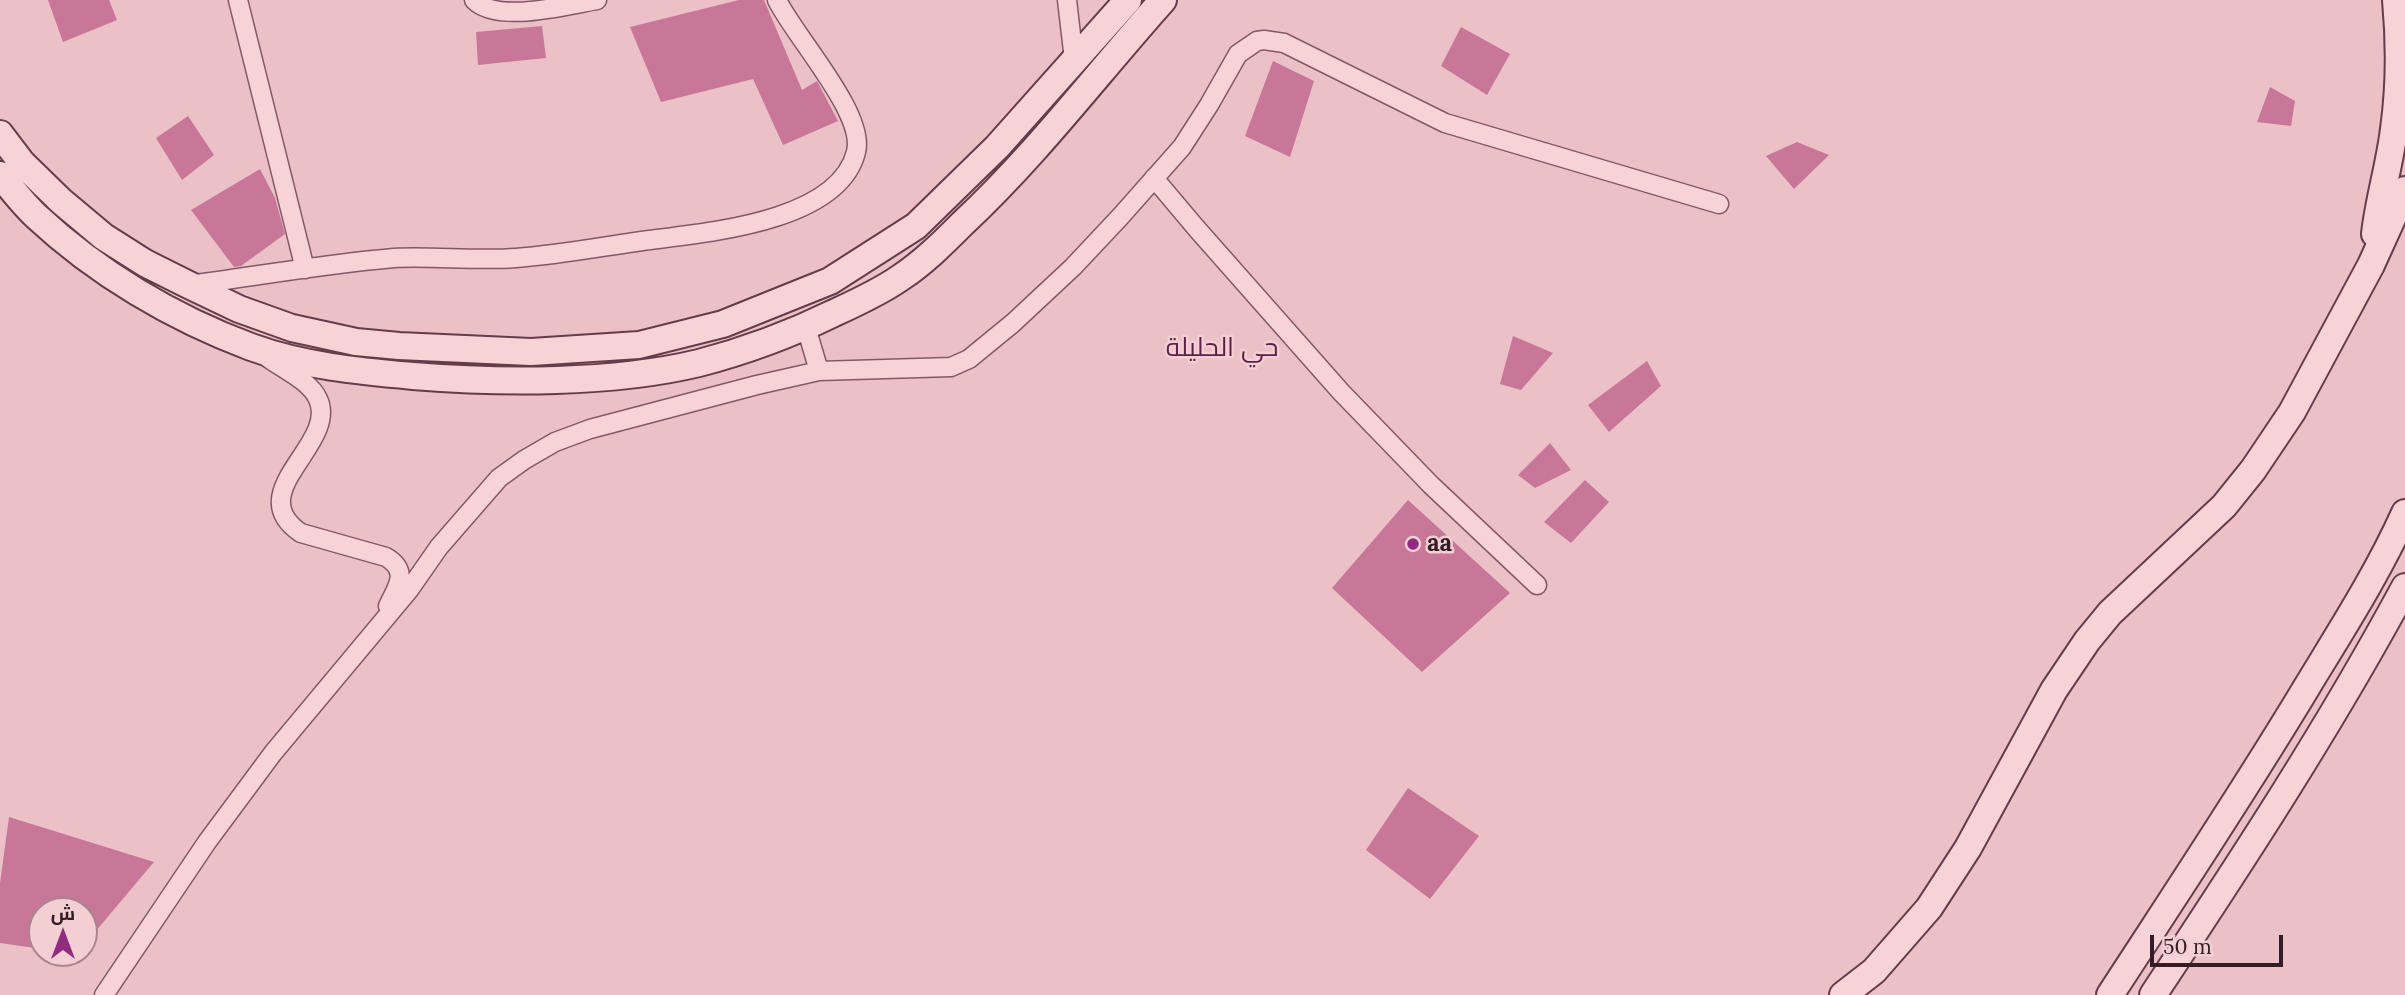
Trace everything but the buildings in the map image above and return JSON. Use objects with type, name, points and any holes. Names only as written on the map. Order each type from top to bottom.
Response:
[{"type":"main road","points":[[0,134],[22,163],[104,237],[145,263],[189,285],[239,309],[292,328],[356,342],[399,346],[531,352],[639,345],[723,324],[830,281],[916,226],[997,147],[1128,0]]},
{"type":"main road","points":[[0,175],[34,215],[74,248],[170,311],[254,348],[342,370],[462,380],[541,380],[628,374],[698,363],[764,343],[806,327],[901,278],[945,241],[1013,176],[1163,0]]},
{"type":"main road","points":[[2371,265],[2378,204],[2394,131],[2398,92],[2399,36],[2396,0]]},
{"type":"main road","points":[[1843,995],[1874,971],[1929,908],[1968,848],[2053,690],[2087,641],[2110,613],[2224,506],[2253,470],[2292,412],[2371,265],[2405,190]]},
{"type":"main road","points":[[2110,995],[2268,752],[2347,622],[2394,539],[2405,513]]},
{"type":"main road","points":[[2153,995],[2257,838],[2371,650],[2405,587]]},
{"type":"street","points":[[238,0],[305,269]]},
{"type":"street","points":[[474,0],[495,11],[522,12],[597,0]]},
{"type":"street","points":[[189,285],[395,258],[516,258],[577,251],[732,228],[769,220],[803,206],[833,187],[845,175],[853,163],[858,138],[850,115],[777,0]]},
{"type":"street","points":[[1067,0],[1074,60]]},
{"type":"street","points":[[104,995],[207,842],[272,752],[378,629],[439,547],[499,478],[555,442],[590,429],[820,370],[959,365],[1013,323],[1073,267],[1182,147],[1238,54],[1257,41],[1284,43],[1445,123],[1719,204]]},
{"type":"street","points":[[1154,178],[1340,392],[1431,485],[1538,585]]},
{"type":"street","points":[[806,327],[820,370]]},
{"type":"street","points":[[254,348],[309,387],[318,398],[321,412],[318,426],[283,490],[280,503],[290,526],[301,533],[386,557],[395,562],[400,571],[400,581],[378,629]]},
{"type":"place","name":"aa","points":[[1413,544]]},
{"type":"district","name":"حي الحليلة","points":[[1222,349]]}]
